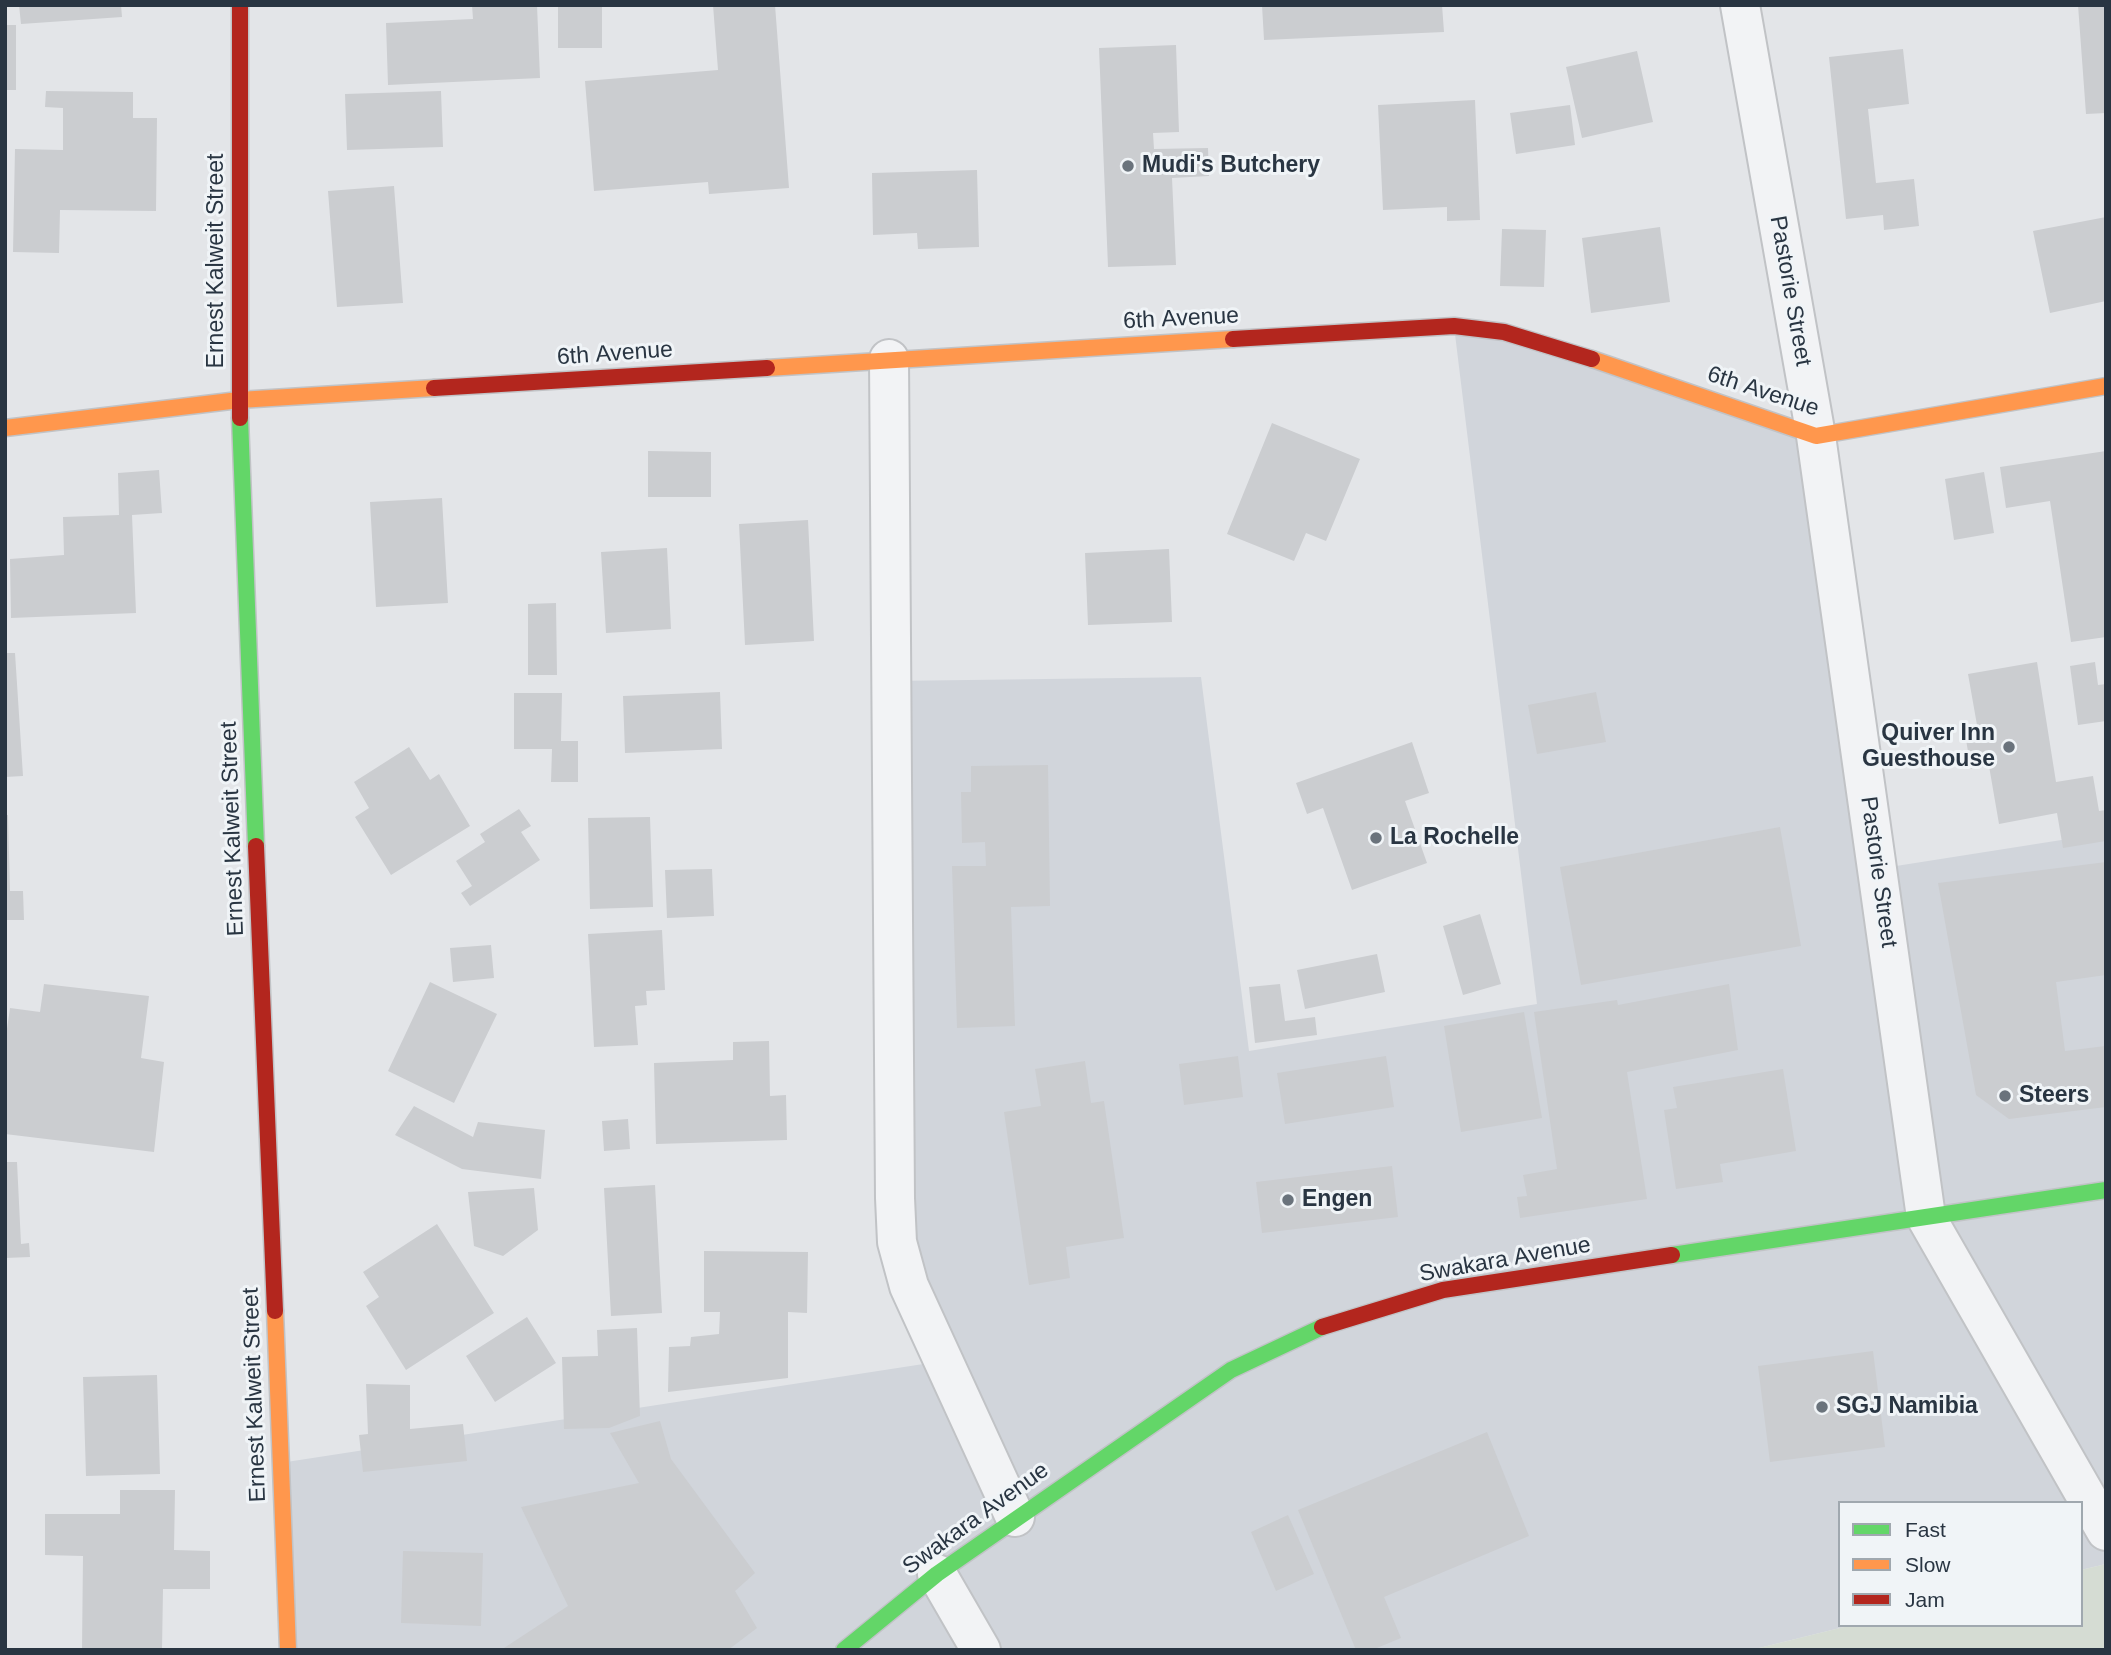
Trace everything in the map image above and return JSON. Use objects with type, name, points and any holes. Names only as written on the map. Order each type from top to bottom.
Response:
[{"type":"street","name":"Ernest Kalweit Street","points":[[240,5],[239,400],[288,1650]]},
{"type":"street","name":"Pastorie Street","points":[[1740,5],[1816,436],[1926,1217],[2106,1531]]},
{"type":"street","name":"6th Avenue","points":[[5,428],[239,400],[1454,326],[1504,332],[1548,344],[1816,436],[2106,386]]},
{"type":"street","points":[[889,359],[897,1242],[909,1286],[1015,1517]]},
{"type":"street","name":"Swakara Avenue","points":[[844,1650],[937,1574],[1015,1517],[1231,1370],[1329,1324],[1443,1290],[2106,1190]]},
{"type":"street","points":[[937,1574],[981,1650]]},
{"type":"shaded area","points":[[1454,326],[1816,436],[1877,869],[2106,833],[2106,1564],[2083,1570],[2083,1501],[1838,1501],[1838,1627],[1844,1627],[1751,1650],[288,1650],[280,1463],[943,1361],[909,1286],[891,681],[1201,677],[1249,1051],[1537,1004]]},
{"type":"shaded area","points":[[2106,1564],[2106,1650],[1751,1650],[1844,1627],[2083,1627],[2083,1570]]},
{"type":"building","points":[[19,5],[121,5],[122,17],[21,24]]},
{"type":"building","points":[[472,5],[537,5],[540,78],[388,85],[386,23],[473,19]]},
{"type":"building","points":[[558,5],[602,5],[602,48],[558,48]]},
{"type":"building","points":[[713,5],[775,5],[789,188],[709,194],[708,182],[594,191],[585,81],[718,70]]},
{"type":"building","points":[[1262,5],[1442,5],[1444,32],[1264,40]]},
{"type":"building","points":[[2078,5],[2106,5],[2106,113],[2086,114]]},
{"type":"building","points":[[5,25],[16,25],[16,90],[5,90]]},
{"type":"building","points":[[1176,45],[1179,132],[1153,133],[1154,149],[1208,148],[1209,176],[1172,178],[1176,265],[1108,267],[1099,48]]},
{"type":"building","points":[[1903,49],[1909,104],[1868,109],[1876,183],[1914,179],[1919,226],[1884,230],[1883,215],[1846,219],[1829,57]]},
{"type":"building","points":[[1637,51],[1653,122],[1582,138],[1566,67]]},
{"type":"building","points":[[46,91],[133,92],[133,118],[157,118],[156,211],[60,210],[59,253],[13,252],[15,149],[63,150],[63,108],[45,107]]},
{"type":"building","points":[[441,91],[443,147],[347,150],[345,94]]},
{"type":"building","points":[[1475,100],[1480,220],[1447,221],[1447,207],[1383,210],[1378,105]]},
{"type":"building","points":[[1570,105],[1575,145],[1516,154],[1510,113]]},
{"type":"building","points":[[977,170],[979,247],[918,249],[917,233],[873,235],[872,173]]},
{"type":"building","points":[[394,186],[403,303],[337,307],[328,191]]},
{"type":"building","points":[[2106,217],[2106,301],[2050,313],[2033,231]]},
{"type":"building","points":[[1660,227],[1670,302],[1591,313],[1582,238]]},
{"type":"building","points":[[1502,229],[1546,230],[1544,287],[1500,286]]},
{"type":"building","points":[[1272,423],[1360,459],[1326,541],[1306,533],[1294,561],[1227,534]]},
{"type":"building","points":[[648,451],[711,452],[711,497],[648,497]]},
{"type":"building","points":[[2106,451],[2106,637],[2071,642],[2050,501],[2006,508],[2000,467]]},
{"type":"building","points":[[159,470],[162,513],[132,515],[136,613],[11,618],[10,559],[64,555],[63,517],[119,515],[118,473]]},
{"type":"building","points":[[1984,472],[1994,533],[1954,540],[1945,479]]},
{"type":"building","points":[[442,498],[448,603],[376,607],[370,502]]},
{"type":"building","points":[[808,520],[814,641],[745,645],[739,524]]},
{"type":"building","points":[[667,548],[671,629],[606,633],[601,552]]},
{"type":"building","points":[[1169,549],[1172,622],[1088,625],[1085,553]]},
{"type":"building","points":[[556,603],[557,675],[528,675],[528,604]]},
{"type":"building","points":[[5,653],[15,653],[23,776],[5,777]]},
{"type":"building","name":"Quiver Inn Guesthouse","points":[[2037,662],[2056,782],[2093,776],[2099,811],[2106,810],[2106,841],[2063,848],[2057,813],[1999,824],[1989,766],[1971,769],[1964,728],[1977,725],[1968,674]]},
{"type":"building","points":[[2095,662],[2098,685],[2106,684],[2106,721],[2078,725],[2070,666]]},
{"type":"building","points":[[720,692],[722,749],[625,753],[623,696]]},
{"type":"building","points":[[1596,692],[1606,742],[1537,754],[1528,705]]},
{"type":"building","points":[[514,693],[562,693],[561,741],[578,741],[578,782],[551,782],[552,749],[514,749]]},
{"type":"building","name":"La Rochelle","points":[[1412,742],[1429,793],[1405,801],[1427,863],[1352,890],[1323,808],[1307,814],[1296,783]]},
{"type":"building","points":[[409,747],[430,780],[439,774],[470,826],[391,875],[355,817],[369,808],[354,782]]},
{"type":"building","points":[[1048,765],[1050,906],[1011,907],[1015,1026],[957,1028],[952,866],[986,866],[985,842],[962,843],[961,792],[971,792],[971,766]]},
{"type":"building","points":[[519,809],[531,826],[521,832],[540,860],[470,906],[461,893],[472,886],[456,861],[485,842],[480,834]]},
{"type":"building","points":[[5,815],[8,815],[10,891],[23,891],[24,920],[5,920]]},
{"type":"building","points":[[650,817],[653,907],[590,909],[588,818]]},
{"type":"building","points":[[1780,827],[1801,946],[1581,985],[1560,867]]},
{"type":"building","points":[[2106,862],[2106,975],[2056,982],[2065,1051],[2105,1046],[2106,1107],[2009,1119],[1976,1095],[1938,883]]},
{"type":"building","points":[[712,869],[714,916],[667,918],[665,870]]},
{"type":"building","points":[[1480,914],[1501,984],[1463,995],[1443,926]]},
{"type":"building","points":[[662,930],[665,990],[646,991],[647,1005],[635,1006],[638,1045],[594,1047],[588,934]]},
{"type":"building","points":[[491,945],[494,978],[453,982],[450,948]]},
{"type":"building","points":[[1377,954],[1385,992],[1305,1009],[1297,970]]},
{"type":"building","points":[[430,982],[497,1014],[454,1103],[388,1071]]},
{"type":"building","points":[[44,984],[149,996],[141,1058],[164,1062],[154,1152],[5,1134],[5,1043],[10,1008],[40,1012]]},
{"type":"building","points":[[1280,984],[1285,1021],[1315,1017],[1317,1035],[1255,1043],[1249,987]]},
{"type":"building","points":[[1729,984],[1738,1050],[1627,1072],[1647,1199],[1520,1218],[1517,1197],[1527,1196],[1523,1175],[1557,1169],[1534,1012],[1617,1000],[1618,1005]]},
{"type":"building","points":[[1524,1012],[1542,1118],[1461,1132],[1444,1026]]},
{"type":"building","points":[[769,1041],[770,1096],[786,1095],[787,1140],[656,1144],[654,1063],[733,1060],[733,1042]]},
{"type":"building","points":[[1238,1056],[1243,1097],[1184,1105],[1179,1064]]},
{"type":"building","points":[[1386,1056],[1394,1107],[1285,1124],[1277,1073]]},
{"type":"building","points":[[1085,1061],[1091,1103],[1104,1101],[1124,1238],[1066,1247],[1070,1278],[1029,1285],[1004,1112],[1041,1106],[1035,1069]]},
{"type":"building","points":[[1783,1069],[1796,1151],[1720,1164],[1723,1182],[1676,1189],[1664,1110],[1677,1108],[1673,1087]]},
{"type":"building","points":[[414,1106],[473,1137],[478,1122],[545,1130],[541,1179],[462,1169],[395,1135]]},
{"type":"building","points":[[628,1119],[630,1149],[604,1151],[602,1121]]},
{"type":"building","points":[[5,1162],[17,1162],[21,1244],[29,1243],[30,1257],[5,1258]]},
{"type":"building","points":[[1392,1166],[1398,1217],[1262,1233],[1256,1182]]},
{"type":"building","points":[[655,1185],[662,1313],[611,1316],[604,1188]]},
{"type":"building","points":[[534,1188],[538,1230],[503,1256],[474,1246],[468,1192]]},
{"type":"building","points":[[437,1224],[494,1313],[406,1370],[366,1306],[379,1297],[363,1272]]},
{"type":"building","points":[[704,1251],[808,1252],[807,1313],[788,1312],[788,1378],[668,1392],[669,1347],[690,1346],[691,1337],[719,1334],[720,1312],[704,1312]]},
{"type":"building","points":[[527,1317],[556,1363],[495,1402],[466,1356]]},
{"type":"building","points":[[637,1328],[640,1416],[609,1428],[564,1429],[562,1357],[598,1356],[597,1330]]},
{"type":"building","name":"SGJ Namibia","points":[[1873,1351],[1885,1447],[1770,1462],[1758,1366]]},
{"type":"building","points":[[157,1375],[160,1474],[86,1476],[83,1377]]},
{"type":"building","points":[[366,1384],[410,1385],[410,1429],[463,1424],[467,1461],[363,1472],[359,1435],[368,1434]]},
{"type":"building","points":[[660,1421],[671,1459],[755,1573],[735,1591],[757,1628],[728,1650],[501,1650],[568,1606],[521,1507],[639,1483],[610,1433]]},
{"type":"building","points":[[1487,1432],[1529,1536],[1384,1597],[1401,1638],[1372,1650],[1356,1650],[1298,1510]]},
{"type":"building","points":[[120,1490],[175,1490],[174,1550],[210,1551],[210,1589],[163,1589],[162,1650],[82,1650],[83,1556],[45,1555],[45,1514],[120,1514]]},
{"type":"building","points":[[1288,1515],[1314,1574],[1276,1591],[1251,1532]]},
{"type":"building","points":[[403,1551],[483,1553],[481,1626],[401,1623]]},
{"type":"traffic: fast","points":[[240,418],[256,846]]},
{"type":"traffic: fast","points":[[1672,1255],[2106,1190]]},
{"type":"traffic: fast","points":[[844,1650],[937,1574],[1231,1370],[1322,1327]]},
{"type":"traffic: slow","points":[[767,368],[1233,339]]},
{"type":"traffic: slow","points":[[1592,359],[1816,436],[2106,386]]},
{"type":"traffic: slow","points":[[5,428],[239,400],[434,388]]},
{"type":"traffic: slow","points":[[275,1311],[288,1650]]},
{"type":"traffic: jam","points":[[240,5],[240,418]]},
{"type":"traffic: jam","points":[[1233,339],[1454,326],[1504,332],[1592,359]]},
{"type":"traffic: jam","points":[[434,388],[767,368]]},
{"type":"traffic: jam","points":[[256,846],[275,1311]]},
{"type":"traffic: jam","points":[[1322,1327],[1443,1290],[1672,1255]]},
{"type":"place","name":"Mudi's Butchery","points":[[1128,166]]},
{"type":"place","name":"Quiver Inn Guesthouse","points":[[2009,747]]},
{"type":"place","name":"La Rochelle","points":[[1376,838]]},
{"type":"place","name":"Steers","points":[[2005,1096]]},
{"type":"place","name":"Engen","points":[[1288,1200]]},
{"type":"place","name":"SGJ Namibia","points":[[1822,1407]]}]
